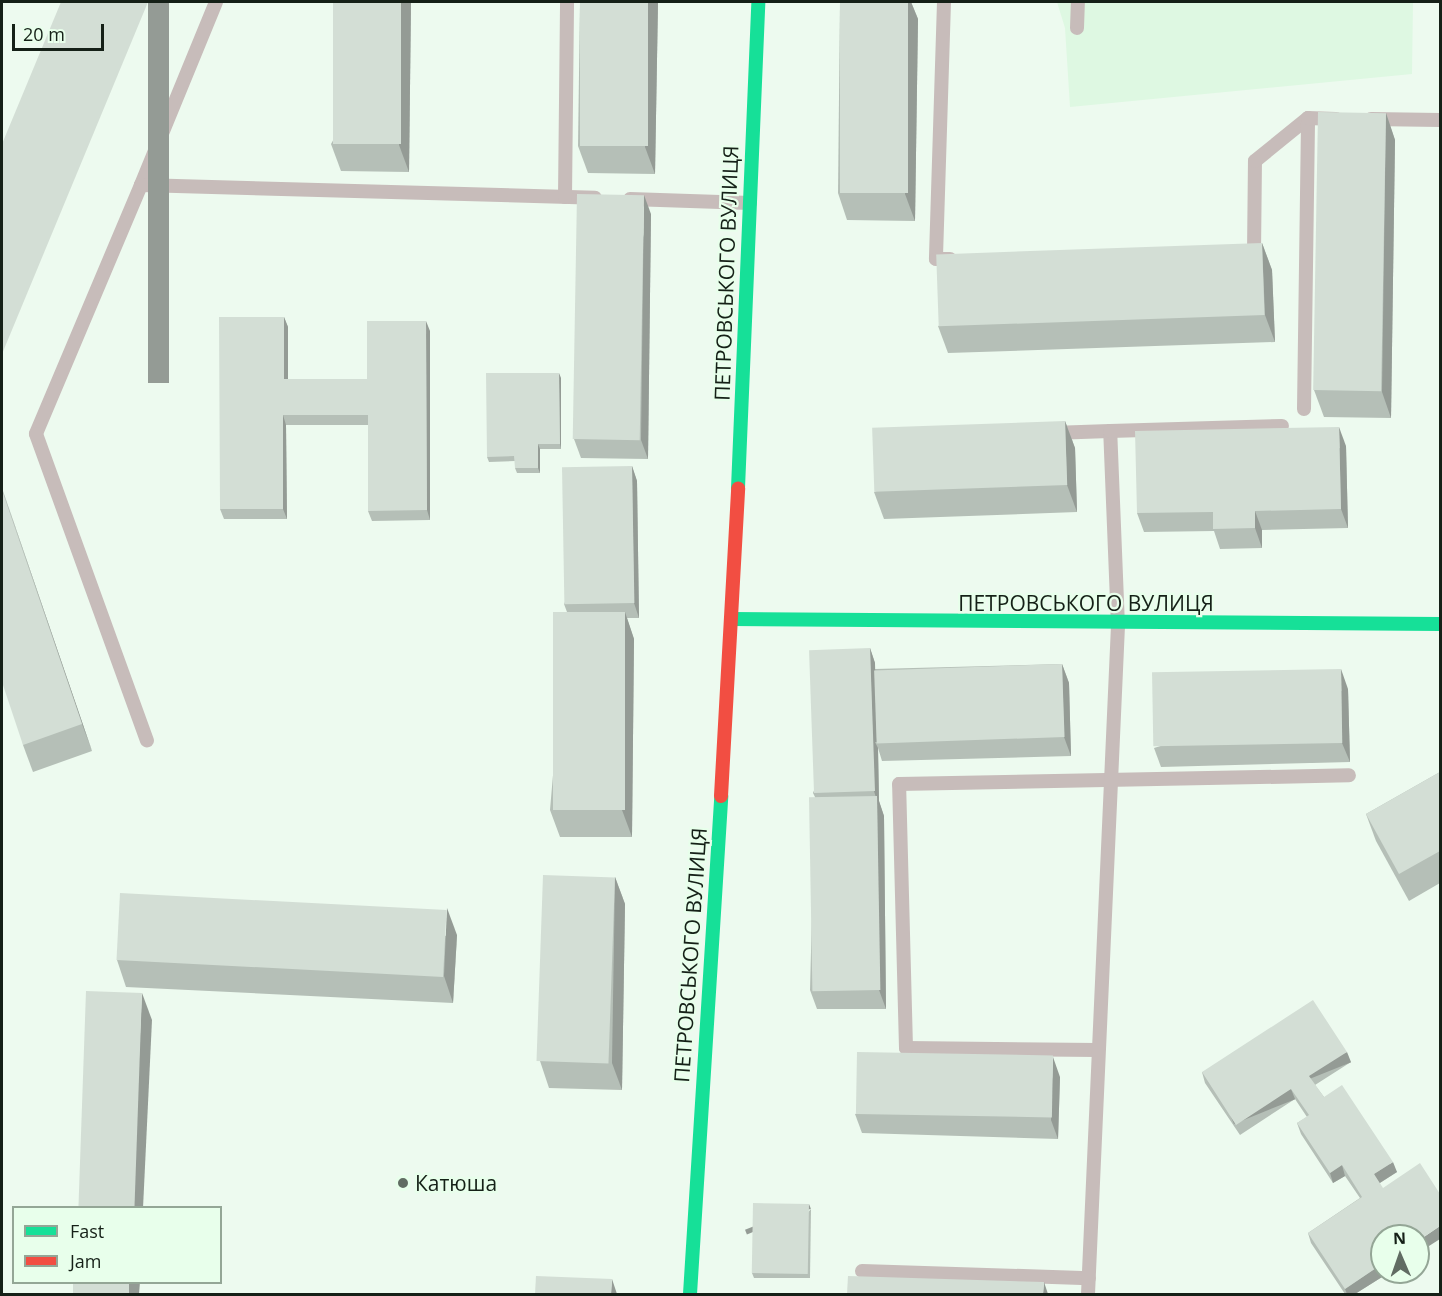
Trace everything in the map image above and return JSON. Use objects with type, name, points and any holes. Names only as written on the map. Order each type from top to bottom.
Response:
[{"type":"main road","name":"ПЕТРОВСЬКОГО ВУЛИЦЯ","points":[[690,1294],[732,619],[758,2]]},
{"type":"main road","name":"ПЕТРОВСЬКОГО ВУЛИЦЯ","points":[[732,619],[1118,626],[1440,624]]},
{"type":"lane","points":[[147,741],[36,434],[216,2]]},
{"type":"lane","points":[[565,197],[567,2]]},
{"type":"lane","points":[[944,2],[936,259],[972,258]]},
{"type":"lane","points":[[1077,28],[1078,2]]},
{"type":"lane","points":[[1230,254],[1254,254],[1255,161],[1308,118],[1440,120]]},
{"type":"lane","points":[[1304,409],[1308,118]]},
{"type":"lane","points":[[141,185],[750,203]]},
{"type":"lane","points":[[1030,434],[1282,426]]},
{"type":"lane","points":[[1088,1294],[1097,1050],[1118,626],[1110,431]]},
{"type":"lane","points":[[1097,1050],[906,1048],[899,784],[1349,775]]},
{"type":"lane","points":[[862,1271],[1089,1278]]},
{"type":"shaded area","points":[[1057,2],[1413,2],[1412,74],[1070,107],[1065,28]]},
{"type":"building","points":[[61,2],[148,2],[2,354],[2,144]]},
{"type":"building","points":[[333,2],[401,2],[401,144],[333,144]]},
{"type":"building","points":[[580,2],[648,2],[648,146],[580,146]]},
{"type":"building","points":[[840,2],[908,2],[908,193],[840,193]]},
{"type":"building","points":[[1318,112],[1386,113],[1381,391],[1313,390]]},
{"type":"building","points":[[577,194],[644,195],[640,440],[573,439]]},
{"type":"building","points":[[1262,243],[1265,315],[939,326],[936,254]]},
{"type":"building","points":[[219,317],[284,317],[284,379],[367,379],[367,321],[426,321],[427,510],[368,511],[368,415],[283,415],[283,509],[220,509]]},
{"type":"building","points":[[486,373],[559,373],[560,444],[538,444],[538,468],[515,468],[514,456],[487,457]]},
{"type":"building","points":[[1065,421],[1067,485],[874,492],[872,428]]},
{"type":"building","points":[[1339,427],[1341,509],[1255,511],[1255,528],[1213,529],[1213,512],[1137,513],[1135,431]]},
{"type":"building","points":[[632,466],[634,603],[564,604],[562,467]]},
{"type":"building","points":[[2,490],[82,724],[23,745],[2,682]]},
{"type":"building","points":[[553,612],[625,612],[625,810],[553,810]]},
{"type":"building","points":[[870,648],[875,791],[814,793],[809,650]]},
{"type":"building","points":[[1062,664],[1065,737],[877,744],[874,671]]},
{"type":"building","points":[[1341,669],[1342,743],[1153,746],[1152,672]]},
{"type":"building","points":[[1440,772],[1440,851],[1399,874],[1366,814]]},
{"type":"building","points":[[877,796],[880,990],[812,991],[809,797]]},
{"type":"building","points":[[543,875],[615,878],[608,1063],[537,1061]]},
{"type":"building","points":[[120,893],[447,910],[443,977],[116,960]]},
{"type":"building","points":[[86,991],[142,993],[135,1206],[78,1206]]},
{"type":"building","points":[[1313,1000],[1347,1052],[1309,1076],[1324,1097],[1342,1085],[1393,1162],[1374,1174],[1383,1188],[1420,1163],[1440,1194],[1440,1226],[1430,1233],[1430,1224],[1370,1224],[1370,1272],[1345,1289],[1308,1233],[1362,1197],[1342,1165],[1330,1173],[1297,1123],[1309,1115],[1291,1089],[1236,1125],[1202,1072]]},
{"type":"building","points":[[857,1052],[1053,1055],[1052,1117],[856,1114]]},
{"type":"building","points":[[753,1203],[809,1204],[808,1274],[752,1273]]},
{"type":"building","points":[[536,1276],[612,1279],[611,1294],[535,1294]]},
{"type":"building","points":[[848,1276],[1044,1282],[1043,1294],[847,1294]]},
{"type":"building","points":[[73,1284],[129,1284],[129,1294],[73,1294]]},
{"type":"traffic: fast","points":[[738,488],[758,2]]},
{"type":"traffic: fast","points":[[732,619],[1440,624]]},
{"type":"traffic: fast","points":[[690,1294],[721,796]]},
{"type":"traffic: jam","points":[[721,796],[738,488]]},
{"type":"place","name":"Катюша","points":[[403,1183]]}]
